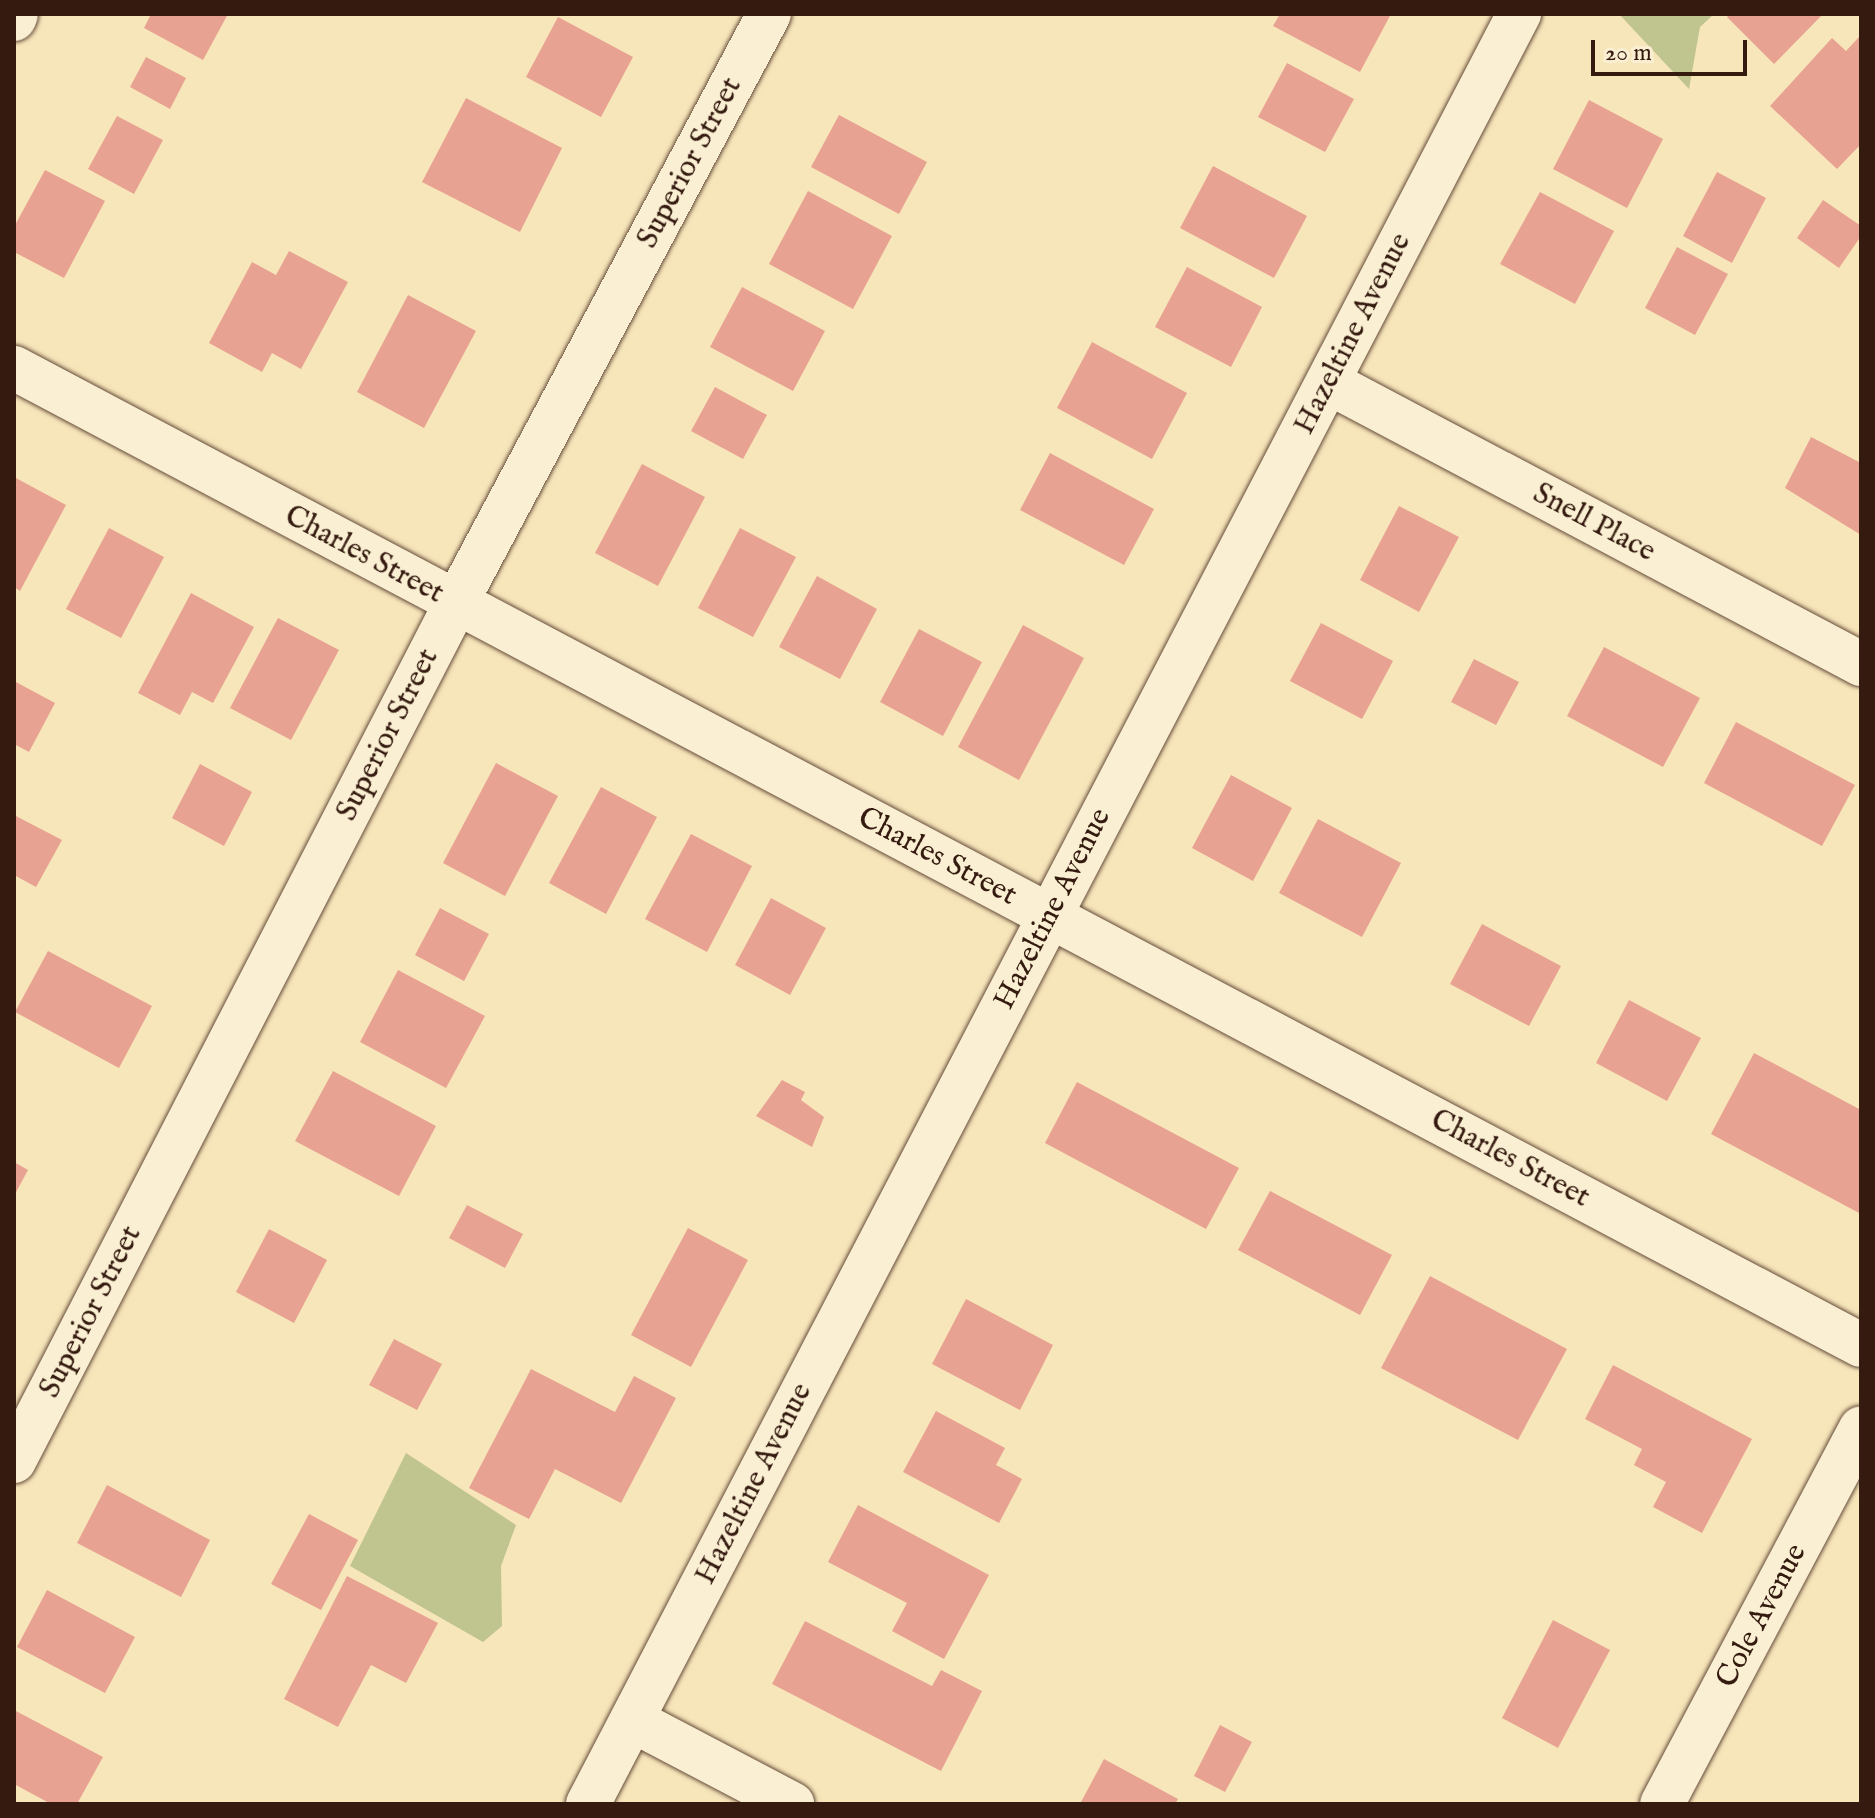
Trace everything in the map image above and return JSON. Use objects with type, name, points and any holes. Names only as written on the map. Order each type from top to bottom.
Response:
[{"type":"street","name":"Superior Street","points":[[14,1461],[456,603],[769,14]]},
{"type":"street","name":"Hazeltine Avenue","points":[[588,1804],[1519,14]]},
{"type":"street","name":"Charles Street","points":[[14,368],[1861,1345]]},
{"type":"street","name":"Snell Place","points":[[1328,382],[1861,664]]},
{"type":"street","name":"Cole Avenue","points":[[1662,1804],[1861,1428]]},
{"type":"street","points":[[632,1720],[792,1804]]},
{"type":"green space","points":[[1619,14],[1714,14],[1700,27],[1689,89]]},
{"type":"green space","points":[[406,1453],[516,1525],[501,1566],[502,1626],[483,1642],[350,1566]]},
{"type":"building","points":[[151,14],[228,14],[203,60],[144,28]]},
{"type":"building","points":[[1280,14],[1391,14],[1360,72],[1273,26]]},
{"type":"building","points":[[1730,14],[1823,14],[1774,64],[1727,17]]},
{"type":"building","points":[[558,17],[633,57],[601,117],[526,77]]},
{"type":"building","points":[[1859,37],[1861,144],[1837,169],[1770,106],[1832,38],[1846,51]]},
{"type":"building","points":[[146,57],[186,78],[170,109],[130,87]]},
{"type":"building","points":[[1287,63],[1354,99],[1325,152],[1258,117]]},
{"type":"building","points":[[466,98],[562,148],[520,232],[422,182]]},
{"type":"building","points":[[1589,100],[1663,139],[1627,208],[1553,169]]},
{"type":"building","points":[[839,115],[927,162],[899,214],[811,167]]},
{"type":"building","points":[[117,116],[163,140],[134,194],[88,169]]},
{"type":"building","points":[[1213,166],[1307,216],[1274,278],[1180,228]]},
{"type":"building","points":[[45,170],[105,201],[64,278],[14,252],[14,227]]},
{"type":"building","points":[[1717,172],[1766,198],[1732,263],[1683,236]]},
{"type":"building","points":[[808,191],[892,236],[853,309],[769,264]]},
{"type":"building","points":[[1540,192],[1614,231],[1575,304],[1500,264]]},
{"type":"building","points":[[1823,200],[1861,226],[1861,236],[1839,268],[1797,238]]},
{"type":"building","points":[[1677,247],[1728,274],[1695,335],[1645,308]]},
{"type":"building","points":[[289,251],[348,282],[301,369],[272,353],[262,372],[209,343],[252,262],[276,275]]},
{"type":"building","points":[[1187,267],[1262,307],[1231,367],[1155,327]]},
{"type":"building","points":[[742,287],[825,331],[793,391],[710,347]]},
{"type":"building","points":[[408,295],[476,331],[424,428],[357,392]]},
{"type":"building","points":[[1092,342],[1187,393],[1152,459],[1057,408]]},
{"type":"building","points":[[715,387],[767,415],[743,459],[691,431]]},
{"type":"building","points":[[1811,437],[1861,463],[1861,535],[1785,488]]},
{"type":"building","points":[[1050,453],[1154,509],[1124,565],[1020,510]]},
{"type":"building","points":[[642,464],[705,497],[658,586],[595,553]]},
{"type":"building","points":[[14,477],[66,505],[20,591],[14,587]]},
{"type":"building","points":[[1399,506],[1459,537],[1419,612],[1360,580]]},
{"type":"building","points":[[109,528],[164,557],[121,638],[66,609]]},
{"type":"building","points":[[740,528],[796,557],[753,637],[698,608]]},
{"type":"building","points":[[817,576],[877,609],[840,679],[779,647]]},
{"type":"building","points":[[191,593],[254,627],[213,703],[192,692],[180,715],[138,693]]},
{"type":"building","points":[[278,618],[339,650],[291,740],[230,708]]},
{"type":"building","points":[[1321,623],[1393,661],[1362,719],[1290,681]]},
{"type":"building","points":[[1023,625],[1084,658],[1019,780],[958,747]]},
{"type":"building","points":[[919,629],[982,662],[943,736],[880,702]]},
{"type":"building","points":[[1604,647],[1700,698],[1663,767],[1567,716]]},
{"type":"building","points":[[1474,659],[1519,682],[1496,725],[1451,702]]},
{"type":"building","points":[[14,681],[55,703],[29,752],[14,744]]},
{"type":"building","points":[[1736,722],[1855,785],[1822,846],[1704,783]]},
{"type":"building","points":[[496,763],[558,796],[505,896],[443,863]]},
{"type":"building","points":[[200,764],[252,792],[224,846],[172,818]]},
{"type":"building","points":[[1231,775],[1292,808],[1253,881],[1192,848]]},
{"type":"building","points":[[601,787],[657,817],[606,914],[549,883]]},
{"type":"building","points":[[14,815],[62,840],[36,887],[14,875]]},
{"type":"building","points":[[1318,819],[1401,863],[1362,937],[1279,893]]},
{"type":"building","points":[[691,834],[752,866],[707,952],[645,919]]},
{"type":"building","points":[[771,898],[826,928],[790,995],[735,965]]},
{"type":"building","points":[[440,908],[489,934],[464,981],[415,955]]},
{"type":"building","points":[[1482,924],[1561,966],[1529,1026],[1450,984]]},
{"type":"building","points":[[48,951],[152,1006],[119,1068],[15,1012]]},
{"type":"building","points":[[398,970],[485,1016],[446,1088],[360,1042]]},
{"type":"building","points":[[1629,1000],[1701,1038],[1667,1101],[1596,1063]]},
{"type":"building","points":[[1754,1053],[1861,1110],[1861,1214],[1711,1134]]},
{"type":"building","points":[[333,1071],[436,1126],[399,1196],[295,1141]]},
{"type":"building","points":[[782,1080],[805,1092],[801,1100],[824,1117],[812,1147],[756,1116]]},
{"type":"building","points":[[1077,1082],[1239,1168],[1206,1229],[1045,1143]]},
{"type":"building","points":[[14,1162],[28,1170],[14,1196]]},
{"type":"building","points":[[1270,1191],[1392,1255],[1360,1315],[1238,1250]]},
{"type":"building","points":[[467,1205],[523,1234],[505,1268],[449,1238]]},
{"type":"building","points":[[688,1228],[748,1260],[691,1367],[631,1335]]},
{"type":"building","points":[[269,1229],[327,1260],[294,1323],[236,1292]]},
{"type":"building","points":[[1430,1276],[1567,1349],[1518,1440],[1381,1368]]},
{"type":"building","points":[[966,1299],[1053,1345],[1020,1410],[932,1364]]},
{"type":"building","points":[[394,1339],[442,1364],[417,1410],[369,1385]]},
{"type":"building","points":[[1613,1365],[1752,1439],[1702,1533],[1653,1507],[1666,1482],[1634,1465],[1642,1449],[1585,1419]]},
{"type":"building","points":[[531,1369],[615,1412],[634,1376],[676,1398],[621,1503],[555,1469],[529,1519],[469,1488]]},
{"type":"building","points":[[936,1411],[1005,1448],[996,1465],[1022,1479],[999,1523],[903,1472]]},
{"type":"building","points":[[107,1485],[210,1540],[181,1597],[77,1543]]},
{"type":"building","points":[[858,1505],[989,1575],[944,1659],[892,1631],[907,1603],[828,1562]]},
{"type":"building","points":[[309,1514],[358,1540],[321,1610],[271,1584]]},
{"type":"building","points":[[347,1576],[438,1623],[406,1683],[371,1665],[338,1727],[284,1699]]},
{"type":"building","points":[[47,1590],[135,1637],[105,1693],[17,1647]]},
{"type":"building","points":[[1553,1620],[1610,1650],[1558,1748],[1502,1718]]},
{"type":"building","points":[[805,1621],[932,1686],[941,1670],[982,1691],[941,1771],[772,1684]]},
{"type":"building","points":[[14,1710],[103,1757],[77,1804],[51,1804],[14,1784]]},
{"type":"building","points":[[1220,1725],[1252,1742],[1225,1792],[1194,1776]]},
{"type":"building","points":[[1104,1759],[1178,1799],[1175,1804],[1080,1804]]}]
